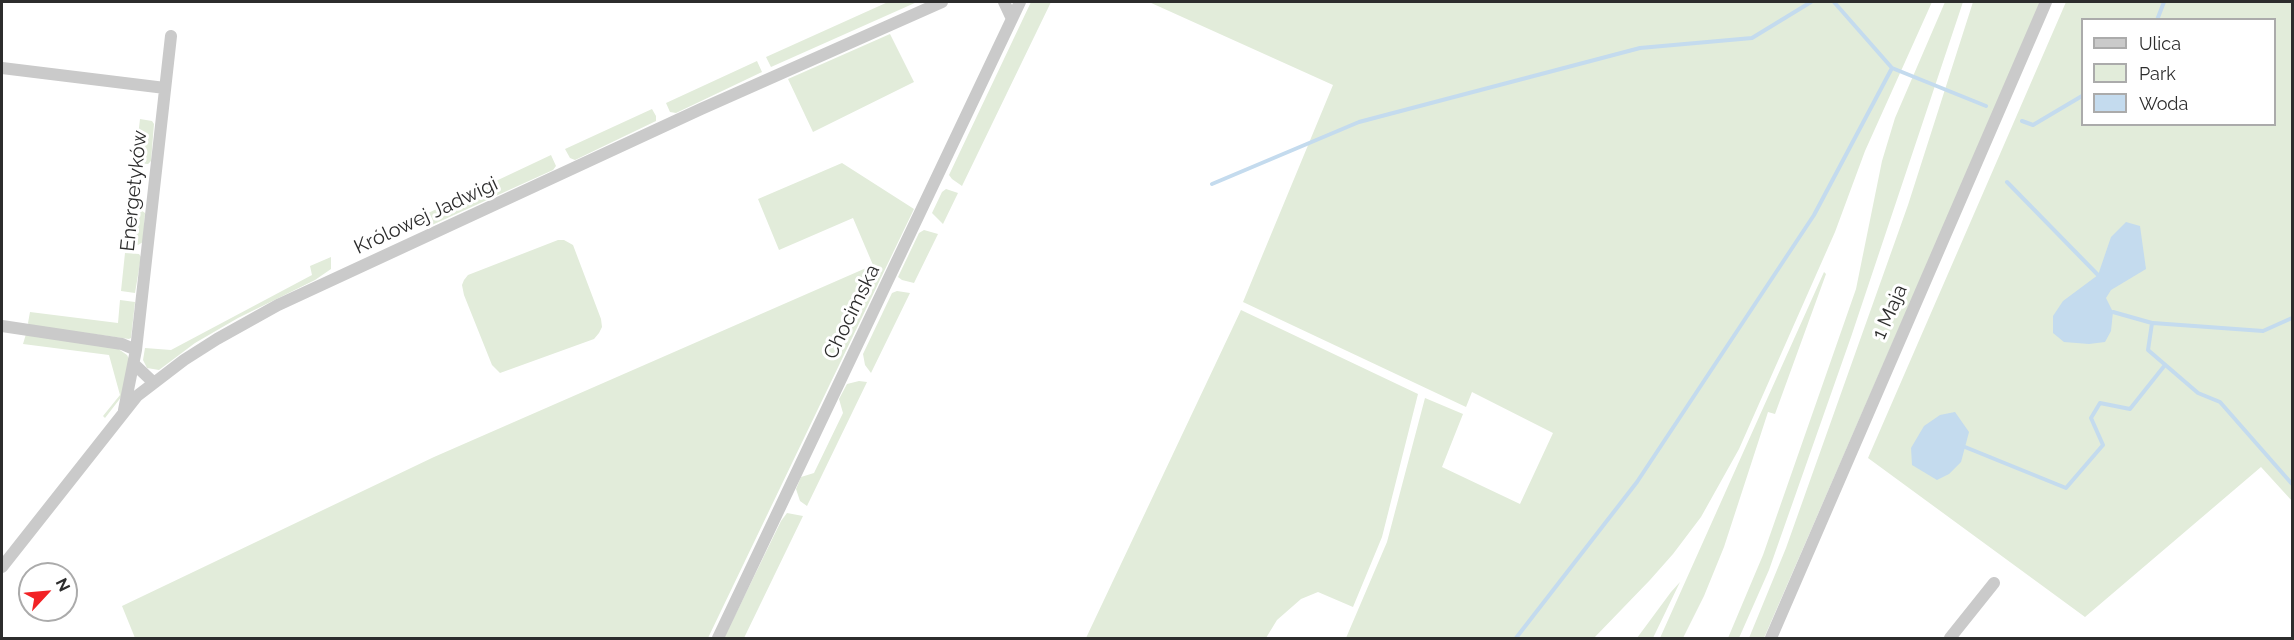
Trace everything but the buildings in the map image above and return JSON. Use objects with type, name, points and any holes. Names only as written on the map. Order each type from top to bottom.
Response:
[{"type":"street","name":"Królowej Jadwigi","points":[[2,567],[137,396],[183,360],[217,339],[278,306],[701,109],[942,2]]},
{"type":"street","points":[[1004,2],[1012,19]]},
{"type":"street","name":"Chocimska","points":[[718,639],[1020,2]]},
{"type":"street","name":"1 Maja","points":[[1771,639],[2046,2]]},
{"type":"street","name":"Energetyków","points":[[124,412],[136,350],[171,36]]},
{"type":"street","points":[[2,68],[165,88]]},
{"type":"street","points":[[2,326],[122,344],[136,350]]},
{"type":"street","points":[[134,364],[153,382]]},
{"type":"street","points":[[1950,639],[1994,583]]},
{"type":"green space","points":[[888,2],[917,2],[771,67],[766,57]]},
{"type":"green space","points":[[1031,2],[1051,2],[962,186],[949,175]]},
{"type":"green space","points":[[1149,2],[1932,2],[1865,151],[1835,232],[1739,449],[1701,517],[1650,580],[1594,638],[1346,638],[1387,542],[1425,398],[1463,414],[1442,467],[1520,504],[1553,433],[1472,392],[1466,407],[1243,302],[1333,85]]},
{"type":"green space","points":[[1945,2],[1963,2],[1851,337],[1769,570],[1739,638],[1728,638],[1763,555],[1856,289],[1882,161],[1895,118]]},
{"type":"green space","points":[[1973,2],[2041,2],[1764,638],[1749,638],[1786,548],[1908,205]]},
{"type":"green space","points":[[2066,2],[2292,2],[2292,501],[2261,467],[2085,617],[1868,458]]},
{"type":"green space","points":[[890,34],[914,82],[813,132],[788,79]]},
{"type":"green space","points":[[757,61],[762,72],[676,113],[670,112],[666,103]]},
{"type":"green space","points":[[652,109],[656,121],[575,160],[570,158],[565,149]]},
{"type":"green space","points":[[140,119],[152,121],[154,124],[151,161],[148,164],[135,163]]},
{"type":"green space","points":[[551,155],[556,166],[553,170],[432,225],[426,214]]},
{"type":"green space","points":[[842,163],[914,209],[708,638],[135,638],[122,606],[434,457],[873,265],[853,218],[779,250],[758,199]]},
{"type":"green space","points":[[946,189],[958,193],[943,224],[932,213],[942,192]]},
{"type":"green space","points":[[130,209],[141,210],[145,213],[143,242],[138,245],[127,243]]},
{"type":"green space","points":[[924,230],[938,234],[914,283],[902,280],[898,277],[919,233]]},
{"type":"green space","points":[[558,240],[564,240],[573,245],[602,327],[594,339],[500,373],[492,365],[464,295],[462,285],[464,280],[468,275]]},
{"type":"green space","points":[[125,253],[139,254],[141,257],[135,293],[121,291]]},
{"type":"green space","points":[[331,257],[331,269],[315,280],[238,318],[195,343],[159,370],[147,368],[143,360],[145,348],[171,350],[312,275],[310,266]]},
{"type":"green space","points":[[1824,272],[1826,274],[1775,414],[1768,412],[1724,547],[1704,596],[1683,638],[1660,638]]},
{"type":"green space","points":[[897,291],[910,293],[871,373],[865,365],[863,354],[892,293]]},
{"type":"green space","points":[[120,300],[135,302],[131,338],[129,339],[29,325],[28,323],[30,312],[118,323]]},
{"type":"green space","points":[[1241,310],[1418,394],[1382,537],[1353,607],[1318,592],[1301,599],[1277,620],[1266,638],[1086,638]]},
{"type":"green space","points":[[26,334],[117,348],[127,355],[129,359],[122,396],[105,418],[103,416],[120,395],[109,355],[23,344]]},
{"type":"green space","points":[[867,382],[807,506],[800,501],[796,489],[801,477],[814,473],[843,413],[839,399],[847,384]]},
{"type":"green space","points":[[787,513],[803,516],[744,638],[724,638],[781,521]]},
{"type":"green space","points":[[1680,582],[1653,638],[1637,638],[1671,592]]},
{"type":"water","points":[[2126,222],[2140,226],[2146,269],[2111,290],[2106,298],[2113,312],[2111,331],[2105,342],[2089,344],[2064,342],[2053,333],[2053,316],[2063,301],[2098,275],[2111,237]]},
{"type":"water","points":[[1955,412],[1969,432],[1961,462],[1949,474],[1937,480],[1912,465],[1911,448],[1924,426],[1940,415]]},
{"type":"waterway","points":[[1212,184],[1359,122],[1640,48],[1752,38],[1811,2]]},
{"type":"waterway","points":[[1834,2],[1892,68],[1986,106]]},
{"type":"waterway","points":[[2158,18],[2164,2]]},
{"type":"waterway","points":[[1516,638],[1637,482],[1814,215],[1892,68]]},
{"type":"waterway","points":[[2022,121],[2033,125],[2081,97]]},
{"type":"waterway","points":[[2007,182],[2098,275]]},
{"type":"waterway","points":[[2113,312],[2152,323],[2148,350],[2198,393],[2220,402],[2292,484]]},
{"type":"waterway","points":[[2153,323],[2263,331],[2292,318]]},
{"type":"waterway","points":[[1965,447],[2066,488],[2103,445],[2091,418],[2100,403],[2130,409],[2165,365]]}]
